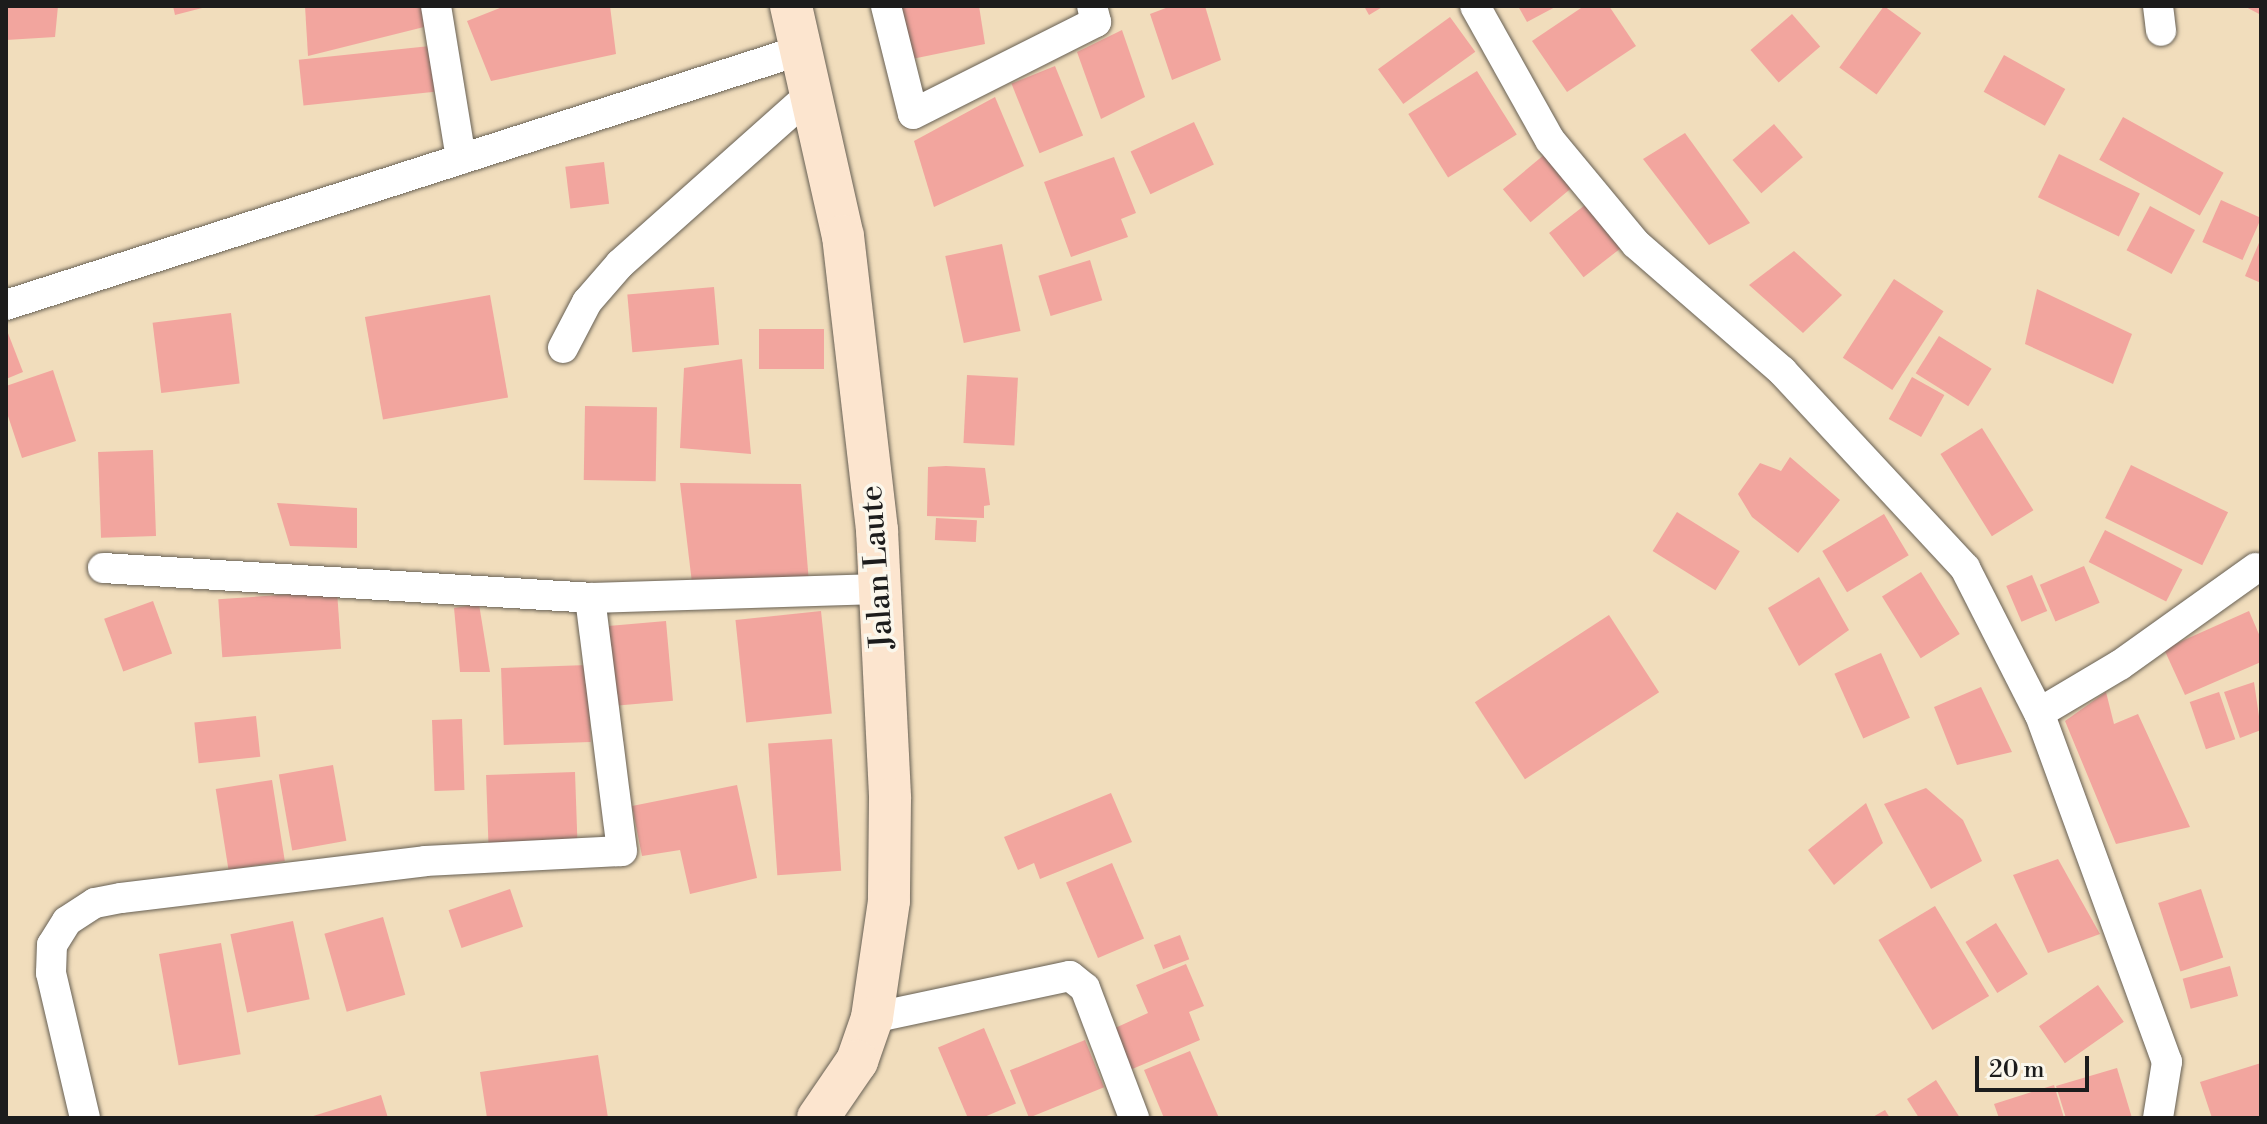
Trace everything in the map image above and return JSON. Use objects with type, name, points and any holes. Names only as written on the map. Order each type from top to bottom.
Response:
[{"type":"street","points":[[436,6],[461,159]]},
{"type":"street","name":"Jalan Laute","points":[[791,6],[813,92],[843,236],[880,589],[890,799],[889,901],[872,1018],[857,1061],[827,1114]]},
{"type":"street","points":[[886,6],[913,114],[1096,22],[1092,6]]},
{"type":"street","points":[[1475,6],[1550,140],[1636,244],[1782,371],[1965,568],[2039,713],[2167,1062],[2158,1118]]},
{"type":"street","points":[[6,305],[801,50]]},
{"type":"street","points":[[563,348],[587,302],[620,264],[813,92]]},
{"type":"street","points":[[2039,713],[2131,658],[2259,567]]},
{"type":"street","points":[[103,568],[590,598],[880,589]]},
{"type":"street","points":[[85,1118],[51,973],[52,945],[67,921],[95,903],[425,861],[622,851],[590,598]]},
{"type":"street","points":[[872,1018],[1070,976],[1080,980],[1090,998],[1134,1118]]},
{"type":"building","points":[[6,6],[58,6],[55,37],[6,40]]},
{"type":"building","points":[[173,6],[206,6],[206,7],[175,15]]},
{"type":"building","points":[[305,6],[422,6],[424,27],[308,56]]},
{"type":"building","points":[[505,6],[610,6],[616,54],[491,81],[467,21]]},
{"type":"building","points":[[902,6],[979,6],[985,44],[912,59]]},
{"type":"building","points":[[1171,6],[1205,6],[1221,60],[1172,80],[1150,14]]},
{"type":"building","points":[[1364,6],[1384,6],[1369,15]]},
{"type":"building","points":[[1518,6],[1557,6],[1527,22]]},
{"type":"building","points":[[1584,6],[1609,6],[1636,46],[1567,92],[1532,41]]},
{"type":"building","points":[[1884,6],[1921,33],[1877,95],[1839,67]]},
{"type":"building","points":[[2244,6],[2261,6],[2261,15]]},
{"type":"building","points":[[1792,14],[1820,46],[1779,83],[1750,50]]},
{"type":"building","points":[[1450,17],[1475,52],[1403,104],[1378,69]]},
{"type":"building","points":[[1122,30],[1145,97],[1101,119],[1077,52]]},
{"type":"building","points":[[430,46],[435,92],[304,106],[299,60]]},
{"type":"building","points":[[2004,55],[2065,89],[2045,126],[1984,92]]},
{"type":"building","points":[[1055,66],[1083,136],[1040,153],[1011,84]]},
{"type":"building","points":[[1477,71],[1517,135],[1448,178],[1408,114]]},
{"type":"building","points":[[995,97],[1024,166],[934,207],[914,141]]},
{"type":"building","points":[[2123,117],[2224,173],[2200,216],[2099,160]]},
{"type":"building","points":[[1194,122],[1214,165],[1150,194],[1131,152]]},
{"type":"building","points":[[1774,124],[1803,157],[1761,193],[1732,160]]},
{"type":"building","points":[[1685,133],[1750,223],[1709,245],[1643,159]]},
{"type":"building","points":[[1545,154],[1573,187],[1531,222],[1503,189]]},
{"type":"building","points":[[2059,154],[2140,193],[2119,237],[2038,197]]},
{"type":"building","points":[[1114,157],[1136,213],[1121,219],[1128,237],[1071,257],[1044,182]]},
{"type":"building","points":[[604,162],[609,204],[570,208],[565,167]]},
{"type":"building","points":[[1594,198],[1628,242],[1584,277],[1549,233]]},
{"type":"building","points":[[2221,200],[2261,218],[2242,260],[2202,242]]},
{"type":"building","points":[[2150,206],[2195,230],[2172,274],[2127,250]]},
{"type":"building","points":[[2261,238],[2261,283],[2245,276]]},
{"type":"building","points":[[1002,244],[1021,331],[964,343],[945,256]]},
{"type":"building","points":[[1794,251],[1842,295],[1803,333],[1749,285]]},
{"type":"building","points":[[1090,260],[1102,300],[1051,316],[1038,276]]},
{"type":"building","points":[[1894,279],[1943,311],[1892,390],[1843,358]]},
{"type":"building","points":[[714,287],[719,345],[632,352],[627,295]]},
{"type":"building","points":[[2037,289],[2132,334],[2113,384],[2025,344]]},
{"type":"building","points":[[490,295],[508,397],[383,419],[365,317]]},
{"type":"building","points":[[231,313],[240,383],[161,393],[153,323]]},
{"type":"building","points":[[6,328],[23,372],[6,379]]},
{"type":"building","points":[[759,329],[824,329],[824,369],[759,369]]},
{"type":"building","points":[[1939,336],[1992,369],[1968,406],[1916,373]]},
{"type":"building","points":[[742,359],[751,454],[680,448],[684,368]]},
{"type":"building","points":[[53,370],[76,441],[22,458],[6,410],[6,386]]},
{"type":"building","points":[[967,375],[1018,378],[1014,446],[963,443]]},
{"type":"building","points":[[1912,377],[1944,395],[1921,437],[1889,419]]},
{"type":"building","points":[[585,406],[657,407],[656,481],[584,480]]},
{"type":"building","points":[[1982,428],[2033,510],[1992,536],[1940,454]]},
{"type":"building","points":[[153,450],[156,536],[101,538],[98,452]]},
{"type":"building","points":[[1790,457],[1840,500],[1798,553],[1752,517],[1738,494],[1760,463],[1781,471]]},
{"type":"building","points":[[2131,465],[2228,512],[2202,565],[2105,518]]},
{"type":"building","points":[[928,467],[985,468],[990,505],[984,506],[984,518],[927,516]]},
{"type":"building","points":[[680,483],[801,484],[809,583],[692,583]]},
{"type":"building","points":[[277,503],[357,508],[357,548],[290,546]]},
{"type":"building","points":[[1677,512],[1740,551],[1715,590],[1653,551]]},
{"type":"building","points":[[1884,514],[1909,555],[1847,592],[1822,551]]},
{"type":"building","points":[[936,518],[977,520],[976,542],[935,540]]},
{"type":"building","points":[[2105,530],[2183,569],[2166,602],[2089,562]]},
{"type":"building","points":[[2084,566],[2100,603],[2055,622],[2040,585]]},
{"type":"building","points":[[1921,572],[1960,634],[1921,658],[1882,596]]},
{"type":"building","points":[[2032,575],[2047,611],[2021,622],[2006,586]]},
{"type":"building","points":[[1819,577],[1849,630],[1799,666],[1768,608]]},
{"type":"building","points":[[337,591],[341,649],[222,657],[218,599]]},
{"type":"building","points":[[153,601],[172,654],[123,671],[104,619]]},
{"type":"building","points":[[479,604],[490,672],[460,672],[454,608]]},
{"type":"building","points":[[821,611],[832,713],[746,722],[735,620]]},
{"type":"building","points":[[2249,611],[2261,639],[2261,662],[2185,695],[2164,649]]},
{"type":"building","points":[[1609,615],[1659,692],[1525,779],[1475,702]]},
{"type":"building","points":[[666,621],[673,701],[615,706],[608,626]]},
{"type":"building","points":[[1881,653],[1910,718],[1863,739],[1834,674]]},
{"type":"building","points":[[588,665],[591,742],[504,745],[501,668]]},
{"type":"building","points":[[2254,682],[2261,730],[2240,738],[2224,692]]},
{"type":"building","points":[[1981,687],[2012,752],[1957,765],[1934,707]]},
{"type":"building","points":[[2106,692],[2114,724],[2138,714],[2190,827],[2116,844],[2065,721]]},
{"type":"building","points":[[2219,692],[2235,739],[2206,749],[2190,702]]},
{"type":"building","points":[[256,716],[260,757],[199,763],[194,722]]},
{"type":"building","points":[[462,719],[464,790],[434,791],[432,720]]},
{"type":"building","points":[[832,739],[841,871],[777,875],[768,743]]},
{"type":"building","points":[[333,765],[346,841],[292,850],[279,775]]},
{"type":"building","points":[[575,772],[578,846],[489,849],[486,775]]},
{"type":"building","points":[[272,780],[285,861],[229,870],[216,789]]},
{"type":"building","points":[[737,785],[757,878],[690,894],[680,850],[642,856],[632,806]]},
{"type":"building","points":[[1926,788],[1963,820],[1982,861],[1931,889],[1884,804]]},
{"type":"building","points":[[1111,793],[1132,842],[1040,879],[1034,863],[1018,870],[1004,837]]},
{"type":"building","points":[[1866,803],[1883,843],[1834,885],[1808,850]]},
{"type":"building","points":[[2058,859],[2100,934],[2048,953],[2013,875]]},
{"type":"building","points":[[1112,863],[1144,938],[1098,958],[1066,883]]},
{"type":"building","points":[[510,889],[523,927],[462,948],[449,910]]},
{"type":"building","points":[[2201,889],[2223,957],[2180,971],[2158,903]]},
{"type":"building","points":[[1935,906],[1989,996],[1933,1030],[1878,940]]},
{"type":"building","points":[[383,917],[405,995],[347,1012],[324,934]]},
{"type":"building","points":[[293,921],[310,999],[247,1013],[230,934]]},
{"type":"building","points":[[1996,923],[2028,974],[1997,993],[1965,942]]},
{"type":"building","points":[[1180,935],[1189,959],[1163,969],[1154,945]]},
{"type":"building","points":[[221,943],[241,1054],[179,1065],[159,954]]},
{"type":"building","points":[[1186,964],[1204,1006],[1189,1012],[1200,1040],[1130,1070],[1113,1029],[1148,1013],[1136,985]]},
{"type":"building","points":[[2230,966],[2238,996],[2191,1009],[2183,979]]},
{"type":"building","points":[[2098,985],[2124,1022],[2065,1063],[2039,1026]]},
{"type":"building","points":[[984,1028],[1016,1103],[982,1118],[968,1118],[938,1048]]},
{"type":"building","points":[[1085,1040],[1104,1087],[1029,1118],[1010,1070]]},
{"type":"building","points":[[1190,1051],[1219,1118],[1164,1118],[1144,1070]]},
{"type":"building","points":[[598,1055],[608,1118],[487,1118],[480,1072]]},
{"type":"building","points":[[2261,1063],[2261,1118],[2212,1118],[2200,1082]]},
{"type":"building","points":[[2117,1068],[2132,1118],[2066,1118],[2056,1086]]},
{"type":"building","points":[[1936,1080],[1960,1118],[1919,1118],[1907,1099]]},
{"type":"building","points":[[2054,1085],[2064,1118],[1999,1118],[1994,1104]]},
{"type":"building","points":[[381,1095],[388,1118],[310,1118],[310,1117]]},
{"type":"building","points":[[1885,1110],[1890,1118],[1871,1118]]}]
